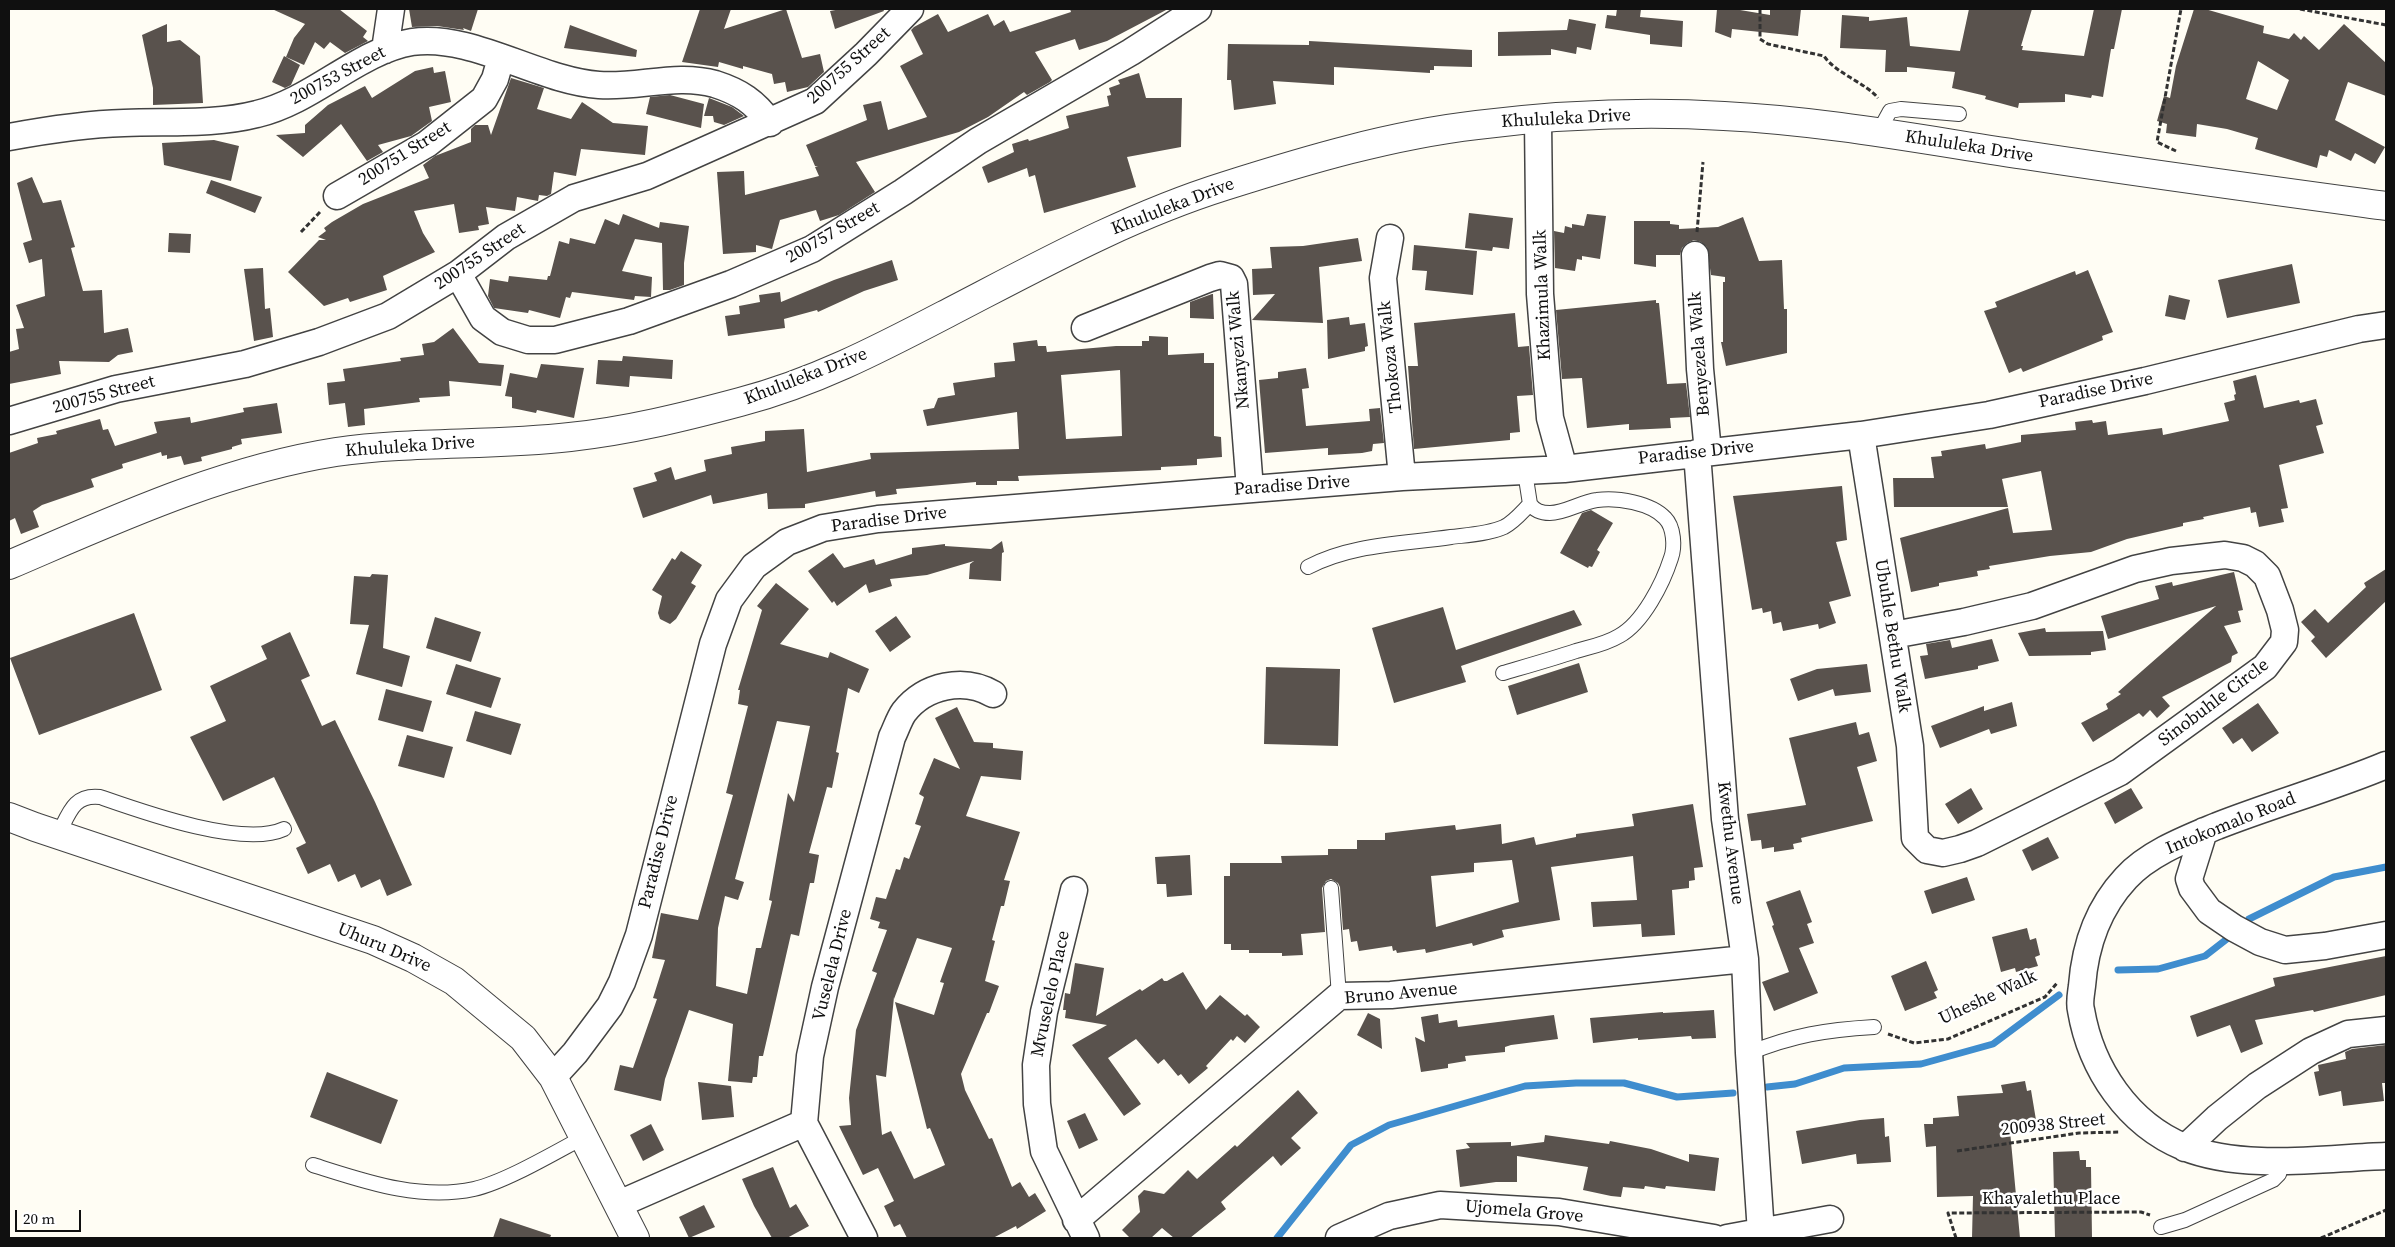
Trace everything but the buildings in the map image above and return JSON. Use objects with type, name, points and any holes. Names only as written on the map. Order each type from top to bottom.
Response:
[{"type":"street","points":[[385,50],[391,9]]},
{"type":"street","name":"200755 Street","points":[[9,422],[116,389],[245,364],[318,342],[388,316],[458,274],[506,237],[574,198],[647,176],[770,123],[815,101],[866,54],[910,9]]},
{"type":"street","name":"200757 Street","points":[[458,274],[483,318],[502,332],[528,340],[554,340],[629,321],[731,284],[812,249],[903,192],[978,141],[1132,52],[1198,9]]},
{"type":"street","name":"200753 Street","points":[[9,137],[61,128],[123,123],[204,122],[256,114],[296,101],[385,50],[413,42],[446,43],[474,49],[568,80],[600,85],[639,84],[672,80],[693,80],[714,84],[738,93],[758,107],[770,123]]},
{"type":"street","name":"200751 Street","points":[[336,196],[427,144],[484,99],[495,79],[501,58]]},
{"type":"street","name":"Khululeka Drive","points":[[9,564],[204,485],[270,465],[335,453],[399,445],[570,437],[675,420],[775,393],[858,360],[1106,232],[1215,188],[1298,163],[1396,138],[1475,125],[1594,115],[1721,115],[1884,122],[2196,181],[2386,206]]},
{"type":"street","name":"Khazimula Walk","points":[[1538,120],[1540,294],[1550,418],[1564,469]]},
{"type":"street","name":"Thokoza Walk","points":[[1390,238],[1383,278],[1402,477]]},
{"type":"street","name":"Benyezela Walk","points":[[1696,255],[1702,452]]},
{"type":"street","name":"Nkanyezi Walk","points":[[1084,328],[1210,278],[1220,275],[1231,278],[1234,284],[1250,489]]},
{"type":"street","name":"Paradise Drive","points":[[553,1077],[575,1053],[610,1006],[622,982],[639,935],[713,644],[729,600],[754,566],[786,542],[823,528],[878,519],[1402,477],[1564,469],[1860,435],[1998,412],[2386,325]]},
{"type":"street","name":"Ubuhle Bethu Walk","points":[[1860,435],[1910,746],[1915,838]]},
{"type":"street","name":"Kwethu Avenue","points":[[1702,452],[1725,819],[1745,959],[1761,1233]]},
{"type":"street","name":"Sinobuhle Circle","points":[[1892,634],[1964,622],[2032,606],[2136,569],[2180,560],[2225,555],[2243,558],[2254,564],[2268,576],[2280,610],[2284,630],[2284,642],[2265,667],[2120,772],[1977,843],[1960,849],[1943,853],[1927,850],[1915,838]]},
{"type":"street","name":"Vuselela Drive","points":[[804,1123],[810,1056],[825,987],[896,729],[903,713],[922,696],[947,684],[973,686],[994,694]]},
{"type":"street","name":"Intokomalo Road","points":[[2386,766],[2204,831],[2161,853],[2126,878],[2097,922],[2085,957],[2080,1008],[2095,1061],[2118,1096],[2152,1131],[2185,1148],[2226,1158],[2264,1162],[2386,1156]]},
{"type":"street","name":"Uhuru Drive","points":[[9,817],[337,928],[413,958],[454,981],[523,1038],[553,1077],[635,1238]]},
{"type":"street","points":[[2204,831],[2189,879],[2192,888],[2209,911],[2234,928],[2260,942],[2285,950],[2325,946],[2386,935]]},
{"type":"street","name":"Mvuselelo Place","points":[[1074,890],[1044,1012],[1036,1065],[1037,1104],[1044,1151],[1081,1229]]},
{"type":"street","name":"Bruno Avenue","points":[[1081,1229],[1339,996],[1391,996],[1745,959]]},
{"type":"street","points":[[2185,1148],[2217,1118],[2257,1086],[2312,1051],[2348,1034],[2386,1030]]},
{"type":"street","points":[[619,1204],[804,1123],[864,1238]]},
{"type":"street","name":"Ujomela Grove","points":[[1338,1238],[1389,1216],[1440,1205],[1559,1212],[1714,1238]]},
{"type":"street","points":[[1728,1238],[1830,1219]]},
{"type":"lane","points":[[1884,122],[1901,109],[1959,114]]},
{"type":"lane","points":[[1503,673],[1600,644],[1620,636],[1636,622],[1653,598],[1667,573],[1673,554],[1673,535],[1666,519],[1655,511],[1617,500],[1597,500],[1552,514],[1541,513],[1530,504],[1525,472]]},
{"type":"lane","points":[[1308,567],[1328,556],[1351,550],[1474,534],[1503,527],[1514,520],[1530,504]]},
{"type":"lane","points":[[58,835],[78,801],[89,796],[100,797],[177,822],[216,831],[244,834],[277,832],[284,829]]},
{"type":"lane","points":[[1331,888],[1339,996]]},
{"type":"lane","points":[[1749,1053],[1785,1039],[1832,1029],[1874,1027]]},
{"type":"lane","points":[[313,1164],[376,1185],[443,1192],[474,1189],[501,1179],[584,1137]]},
{"type":"lane","points":[[2161,1227],[2185,1220],[2273,1180],[2279,1174],[2283,1160]]},
{"type":"path","points":[[1760,9],[1760,40],[1768,44],[1824,56],[1828,63],[1849,75],[1853,81],[1876,94],[1884,122]]},
{"type":"path","points":[[2181,9],[2157,142],[2195,160],[2196,181]]},
{"type":"path","points":[[2300,9],[2386,24]]},
{"type":"path","points":[[1696,255],[1703,162]]},
{"type":"path","name":"Uheshe Walk","points":[[1874,1027],[1897,1038],[1914,1043],[1948,1039],[2045,997],[2072,963],[2085,957]]},
{"type":"path","name":"200938 Street","points":[[1957,1151],[2079,1133],[2152,1131]]},
{"type":"path","points":[[2321,1238],[2386,1210]]},
{"type":"path","name":"Khayalethu Place","points":[[1956,1238],[1948,1213],[2141,1212],[2154,1217],[2161,1227]]},
{"type":"waterway","points":[[2249,919],[2334,877],[2386,867]]},
{"type":"waterway","points":[[2118,970],[2158,969],[2205,956],[2232,935]]},
{"type":"waterway","points":[[1767,1087],[1795,1084],[1844,1068],[1921,1064],[1993,1044],[2059,995]]},
{"type":"waterway","points":[[1277,1238],[1351,1145],[1389,1125],[1525,1086],[1624,1083],[1677,1097],[1733,1093]]}]
